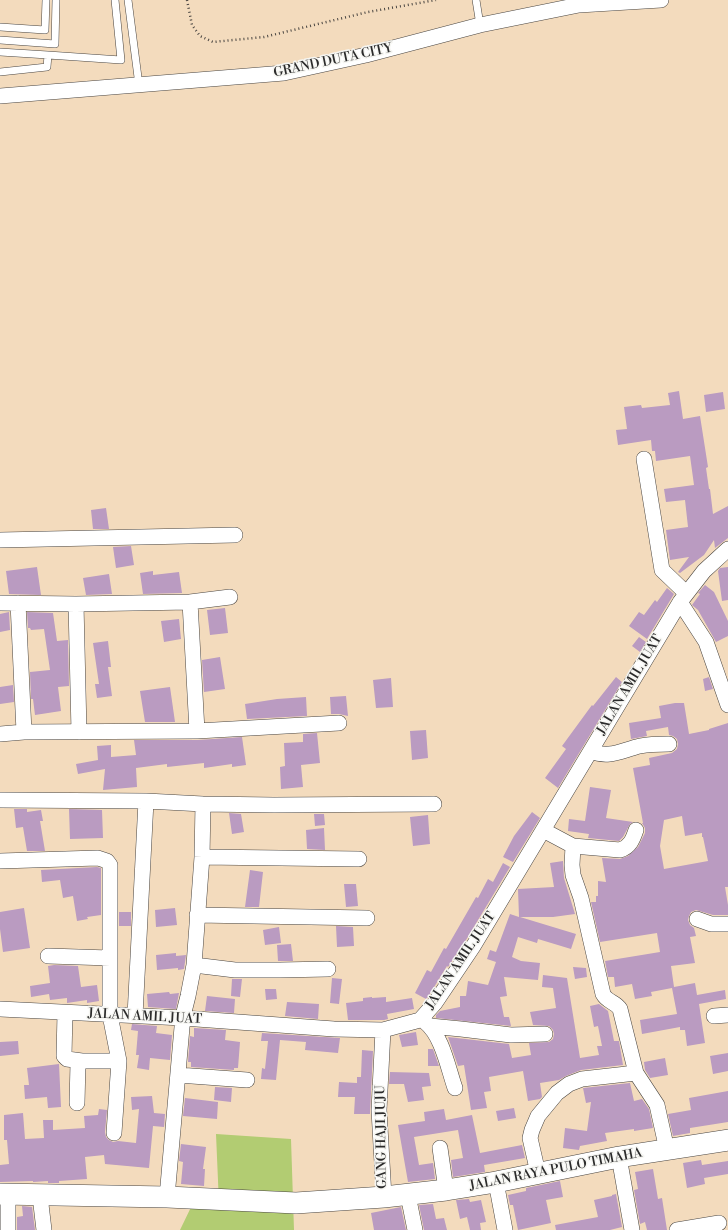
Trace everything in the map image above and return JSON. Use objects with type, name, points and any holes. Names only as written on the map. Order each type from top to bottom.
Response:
[{"type":"street","name":"GRAND DUTA CITY","points":[[0,96],[284,73],[366,55],[480,24],[578,2],[662,0]]},
{"type":"street","points":[[644,459],[662,570],[683,597],[706,642],[728,705]]},
{"type":"street","points":[[0,540],[235,535]]},
{"type":"street","name":"JALAN AMIL JUAT","points":[[0,1009],[66,1013],[135,1013],[334,1029],[383,1030],[425,1023],[435,1003],[474,945],[683,597],[704,571],[728,549]]},
{"type":"street","points":[[0,603],[76,604],[190,602],[230,597]]},
{"type":"street","points":[[190,602],[197,731]]},
{"type":"street","points":[[18,603],[24,732]]},
{"type":"street","points":[[76,604],[79,732]]},
{"type":"street","points":[[0,734],[24,732],[197,731],[339,723]]},
{"type":"street","points":[[591,750],[605,755],[646,745],[669,744]]},
{"type":"street","points":[[0,800],[146,801],[203,804],[434,804]]},
{"type":"street","points":[[135,1013],[146,801]]},
{"type":"street","points":[[167,1197],[183,1016],[194,964],[202,858],[203,804]]},
{"type":"street","points":[[543,830],[573,846],[620,850],[626,848],[632,842],[636,830]]},
{"type":"street","points":[[573,846],[573,875],[581,898],[602,992],[605,998],[617,1004],[620,1009],[636,1073],[657,1105],[667,1150]]},
{"type":"street","points":[[0,861],[98,858],[107,861],[111,867],[110,1012],[119,1061],[114,1133]]},
{"type":"street","points":[[202,858],[359,859]]},
{"type":"street","points":[[197,915],[367,918]]},
{"type":"street","points":[[697,919],[711,924],[728,924]]},
{"type":"street","points":[[48,956],[110,958]]},
{"type":"street","points":[[194,964],[241,970],[328,968]]},
{"type":"street","points":[[66,1013],[64,1056],[67,1059],[82,1061],[119,1061]]},
{"type":"street","points":[[425,1023],[510,1035],[545,1034]]},
{"type":"street","points":[[425,1023],[441,1045],[455,1088]]},
{"type":"street","name":"GANG HAJI JUJU","points":[[383,1030],[379,1110],[384,1198]]},
{"type":"street","points":[[77,1103],[78,1063],[82,1061]]},
{"type":"street","points":[[538,1173],[530,1138],[538,1116],[557,1093],[569,1084],[582,1079],[636,1073]]},
{"type":"street","points":[[178,1075],[247,1080]]},
{"type":"street","name":"JALAN RAYA PULO TIMAHA","points":[[4,1194],[40,1196],[167,1197],[296,1203],[384,1198],[496,1182],[619,1157],[728,1140]]},
{"type":"street","points":[[440,1148],[446,1190]]},
{"type":"street","points":[[619,1157],[632,1230]]},
{"type":"street","points":[[496,1182],[505,1230]]},
{"type":"street","points":[[4,1194],[8,1230]]},
{"type":"street","points":[[408,1195],[415,1230]]},
{"type":"street","points":[[40,1196],[44,1230]]},
{"type":"street","points":[[677,1230],[718,1223]]},
{"type":"lane","points":[[0,27],[45,30],[46,0]]},
{"type":"lane","points":[[0,40],[55,44],[56,0]]},
{"type":"lane","points":[[0,52],[120,60],[115,0]]},
{"type":"lane","points":[[128,0],[138,85]]},
{"type":"lane","points":[[476,0],[480,24]]},
{"type":"lane","points":[[0,72],[47,67],[48,55]]},
{"type":"path","points":[[187,0],[192,25],[200,36],[213,42],[264,37],[368,12],[436,0]]},
{"type":"green space","points":[[216,1134],[291,1139],[294,1230],[180,1230],[194,1201],[219,1204]]},
{"type":"building","points":[[679,391],[683,419],[700,416],[708,467],[706,468],[713,514],[728,506],[728,538],[715,548],[714,540],[704,555],[680,573],[678,572],[689,557],[670,560],[666,530],[688,527],[685,500],[666,502],[664,489],[694,485],[690,456],[656,461],[655,451],[652,451],[651,440],[618,445],[616,430],[627,429],[624,407],[641,405],[642,408],[670,405],[668,393]]},
{"type":"building","points":[[723,392],[725,409],[706,412],[704,395]]},
{"type":"building","points":[[106,508],[109,529],[93,529],[91,510]]},
{"type":"building","points":[[131,546],[134,565],[116,568],[113,547]]},
{"type":"building","points":[[37,567],[41,595],[9,594],[6,571]]},
{"type":"building","points":[[728,567],[728,600],[722,601],[718,571],[720,568]]},
{"type":"building","points":[[153,571],[153,575],[179,572],[182,593],[143,594],[140,573]]},
{"type":"building","points":[[109,574],[112,594],[86,595],[83,578]]},
{"type":"building","points":[[705,585],[714,592],[728,621],[728,636],[716,642],[698,610],[692,605],[700,594],[698,593]]},
{"type":"building","points":[[667,588],[674,594],[647,639],[629,626],[639,612],[644,615],[655,600],[657,602]]},
{"type":"building","points":[[225,608],[228,633],[210,635],[207,610]]},
{"type":"building","points":[[9,612],[10,630],[0,632],[0,614]]},
{"type":"building","points":[[27,612],[53,613],[57,641],[68,640],[69,686],[58,687],[61,711],[35,715],[33,699],[31,699],[30,672],[50,670],[44,629],[31,630],[28,628]]},
{"type":"building","points":[[179,619],[181,639],[164,642],[161,621]]},
{"type":"building","points":[[639,637],[646,642],[640,652],[632,646]]},
{"type":"building","points":[[108,641],[111,667],[108,667],[112,696],[97,698],[95,684],[99,684],[93,643]]},
{"type":"building","points":[[220,657],[225,689],[204,692],[202,660]]},
{"type":"building","points":[[616,677],[622,682],[558,788],[545,778],[566,749],[562,746],[592,705],[593,706]]},
{"type":"building","points":[[709,677],[713,689],[705,691],[703,679]]},
{"type":"building","points":[[391,678],[393,707],[376,708],[373,680]]},
{"type":"building","points":[[13,685],[14,702],[0,704],[0,687]]},
{"type":"building","points":[[170,687],[175,722],[145,722],[140,691]]},
{"type":"building","points":[[346,696],[348,716],[331,714],[330,697]]},
{"type":"building","points":[[306,697],[307,716],[247,719],[245,704],[277,699]]},
{"type":"building","points":[[684,703],[689,734],[709,730],[728,723],[728,887],[725,887],[728,915],[713,915],[696,910],[691,912],[688,920],[690,925],[694,928],[696,936],[690,937],[695,963],[671,966],[674,987],[695,983],[697,995],[725,990],[726,999],[699,1004],[705,1043],[687,1046],[685,1030],[680,1030],[680,1027],[642,1034],[640,1020],[677,1014],[672,988],[651,992],[652,996],[635,999],[632,984],[615,987],[614,977],[608,977],[605,961],[660,952],[657,933],[600,942],[591,902],[596,902],[596,896],[598,896],[598,881],[606,882],[602,858],[620,859],[628,856],[638,847],[645,833],[633,768],[650,765],[649,758],[672,753],[677,749],[677,739],[669,735],[668,727],[646,731],[647,736],[631,739],[629,723],[661,718],[659,706]],"holes":[[[682,816],[685,836],[702,833],[708,861],[664,869],[660,846],[664,820]]]},
{"type":"building","points":[[426,730],[428,758],[412,760],[410,731]]},
{"type":"building","points":[[317,733],[320,763],[301,765],[303,787],[281,789],[280,767],[285,766],[284,743],[303,742],[303,734]]},
{"type":"building","points":[[242,737],[246,765],[232,767],[232,764],[204,768],[204,763],[167,767],[167,764],[136,768],[137,787],[103,790],[105,769],[78,774],[76,764],[98,760],[97,746],[111,745],[111,757],[136,755],[134,740],[198,740]]},
{"type":"building","points":[[590,787],[611,790],[606,818],[633,822],[630,824],[619,841],[588,838],[589,834],[568,831],[569,819],[585,821]]},
{"type":"building","points":[[14,809],[27,809],[27,812],[41,810],[43,821],[40,821],[45,851],[27,851],[23,827],[16,828]]},
{"type":"building","points":[[69,809],[102,810],[103,838],[70,839]]},
{"type":"building","points":[[532,812],[540,818],[513,862],[503,857],[514,836]]},
{"type":"building","points":[[229,813],[241,814],[244,832],[232,834]]},
{"type":"building","points":[[314,814],[324,814],[325,825],[315,826]]},
{"type":"building","points":[[428,815],[430,844],[413,846],[410,817]]},
{"type":"building","points":[[324,828],[325,850],[307,849],[306,830]]},
{"type":"building","points":[[563,861],[564,878],[575,914],[553,917],[520,917],[576,934],[571,949],[538,939],[537,943],[518,937],[512,957],[521,961],[540,963],[538,980],[504,977],[507,996],[500,997],[504,1017],[509,1017],[511,1026],[436,1018],[436,1015],[440,1011],[460,1007],[460,996],[466,996],[468,981],[488,985],[496,962],[487,959],[490,950],[496,952],[510,914],[519,917],[518,889],[554,887],[550,863]]},
{"type":"building","points":[[503,863],[510,867],[466,940],[448,967],[447,966],[428,997],[426,999],[415,993],[427,970],[431,972],[444,948],[446,949],[476,897],[478,898],[488,879],[493,882]]},
{"type":"building","points":[[101,868],[101,915],[87,917],[88,919],[77,921],[73,896],[63,898],[60,880],[42,882],[41,870]]},
{"type":"building","points":[[250,870],[263,872],[259,907],[245,907]]},
{"type":"building","points":[[344,884],[356,884],[358,906],[346,907]]},
{"type":"building","points":[[24,908],[30,948],[3,952],[0,929],[0,912]]},
{"type":"building","points":[[175,908],[177,925],[156,927],[155,910]]},
{"type":"building","points":[[119,912],[131,912],[131,926],[119,926]]},
{"type":"building","points":[[336,926],[353,927],[354,946],[337,947]]},
{"type":"building","points":[[279,927],[281,943],[265,945],[263,930]]},
{"type":"building","points":[[291,944],[293,961],[278,961],[277,945]]},
{"type":"building","points":[[176,953],[176,956],[186,955],[184,969],[178,970],[178,968],[157,970],[156,955]]},
{"type":"building","points":[[48,966],[78,966],[81,987],[97,985],[99,1001],[87,1003],[87,1000],[67,1003],[67,998],[50,1000],[49,994],[31,997],[30,986],[50,983]]},
{"type":"building","points":[[573,967],[586,968],[587,977],[575,979]]},
{"type":"building","points":[[543,975],[567,978],[580,1058],[599,1055],[597,1046],[602,1046],[598,1026],[594,1027],[590,1006],[599,1004],[608,1011],[614,1041],[619,1041],[623,1065],[581,1070],[559,1080],[540,1083],[542,1097],[540,1099],[528,1101],[523,1071],[489,1077],[491,1091],[484,1092],[487,1108],[471,1110],[464,1065],[458,1066],[448,1037],[509,1044],[512,1058],[531,1055],[529,1043],[549,1042],[553,1039],[554,1034],[553,1030],[549,1026],[533,1025],[530,1012],[556,1008],[553,988],[542,987]]},
{"type":"building","points":[[332,978],[342,979],[339,1004],[330,1003]]},
{"type":"building","points":[[232,979],[242,979],[240,997],[231,996]]},
{"type":"building","points":[[265,989],[276,989],[277,999],[266,1000]]},
{"type":"building","points":[[169,992],[170,994],[179,993],[176,1009],[148,1007],[147,994]]},
{"type":"building","points":[[207,996],[235,999],[234,1013],[205,1011]]},
{"type":"building","points":[[386,997],[386,1002],[412,998],[414,1009],[387,1014],[388,1019],[384,1020],[348,1020],[346,1003],[363,1001],[363,998]]},
{"type":"building","points":[[287,1002],[319,1004],[318,1019],[285,1016]]},
{"type":"building","points":[[132,1024],[157,1026],[156,1033],[172,1035],[170,1060],[150,1058],[149,1070],[137,1068],[139,1055],[136,1055],[138,1031],[131,1030]]},
{"type":"building","points":[[194,1028],[226,1030],[225,1040],[240,1042],[238,1068],[234,1068],[234,1070],[191,1067],[191,1062],[188,1062],[190,1036],[194,1037]]},
{"type":"building","points":[[416,1032],[418,1045],[402,1047],[399,1035]]},
{"type":"building","points":[[262,1033],[340,1038],[338,1053],[305,1050],[306,1042],[280,1040],[276,1080],[261,1079],[262,1068],[265,1069],[268,1041],[261,1041]]},
{"type":"building","points":[[18,1041],[19,1054],[0,1056],[0,1042]]},
{"type":"building","points":[[428,1049],[433,1049],[439,1066],[428,1066]]},
{"type":"building","points":[[362,1050],[373,1051],[370,1114],[354,1114],[355,1097],[338,1097],[339,1082],[357,1083],[357,1077],[361,1077]]},
{"type":"building","points":[[728,1053],[728,1071],[713,1074],[710,1056]]},
{"type":"building","points":[[665,1058],[668,1075],[650,1078],[645,1070],[644,1062]]},
{"type":"building","points":[[59,1064],[61,1107],[48,1108],[47,1097],[25,1099],[24,1085],[29,1085],[27,1068]]},
{"type":"building","points":[[390,1072],[429,1073],[431,1086],[422,1087],[424,1100],[408,1102],[404,1084],[389,1084]]},
{"type":"building","points":[[630,1083],[634,1101],[642,1099],[649,1109],[653,1128],[605,1133],[607,1141],[580,1146],[579,1150],[563,1148],[565,1128],[587,1131],[591,1102],[586,1103],[583,1088]]},
{"type":"building","points":[[215,1087],[232,1088],[231,1102],[214,1100]]},
{"type":"building","points":[[728,1091],[728,1122],[690,1128],[690,1133],[673,1136],[668,1114],[691,1110],[689,1098]]},
{"type":"building","points":[[152,1096],[154,1113],[165,1114],[164,1127],[153,1126],[149,1168],[105,1164],[104,1155],[85,1157],[87,1179],[59,1181],[59,1183],[48,1183],[48,1181],[0,1182],[0,1165],[9,1164],[7,1140],[4,1140],[4,1115],[23,1113],[25,1139],[44,1138],[43,1120],[53,1120],[53,1130],[85,1128],[84,1116],[98,1115],[99,1109],[107,1110],[106,1137],[113,1142],[118,1141],[136,1143],[139,1109],[132,1110],[131,1097]]},
{"type":"building","points":[[185,1098],[218,1102],[217,1119],[183,1116]]},
{"type":"building","points":[[514,1108],[516,1118],[498,1121],[496,1111]]},
{"type":"building","points":[[444,1109],[446,1120],[472,1115],[480,1153],[522,1145],[525,1158],[484,1165],[485,1172],[453,1177],[451,1160],[463,1158],[458,1130],[414,1137],[419,1165],[433,1163],[435,1179],[408,1182],[398,1125],[425,1121],[424,1112]]},
{"type":"building","points":[[181,1144],[206,1147],[203,1169],[205,1169],[204,1186],[181,1184],[183,1162],[179,1161]]},
{"type":"building","points":[[701,1160],[702,1165],[728,1161],[728,1174],[704,1178],[705,1184],[687,1188],[683,1163]]},
{"type":"building","points":[[653,1169],[658,1199],[662,1198],[667,1230],[647,1230],[645,1222],[640,1224],[634,1190],[638,1189],[635,1172]]},
{"type":"building","points":[[560,1181],[563,1197],[546,1200],[551,1223],[518,1230],[513,1205],[510,1205],[508,1195],[526,1191],[526,1188]]},
{"type":"building","points":[[616,1194],[622,1227],[610,1230],[556,1230],[555,1225],[598,1217],[594,1200]]},
{"type":"building","points":[[469,1199],[470,1202],[481,1200],[486,1222],[480,1223],[481,1230],[470,1230],[467,1217],[460,1219],[456,1200]]},
{"type":"building","points":[[433,1204],[436,1219],[444,1218],[447,1230],[424,1230],[419,1205]]},
{"type":"building","points":[[22,1206],[32,1207],[35,1230],[17,1230],[17,1217],[23,1216]]},
{"type":"building","points":[[401,1207],[406,1230],[374,1230],[371,1213]]}]
